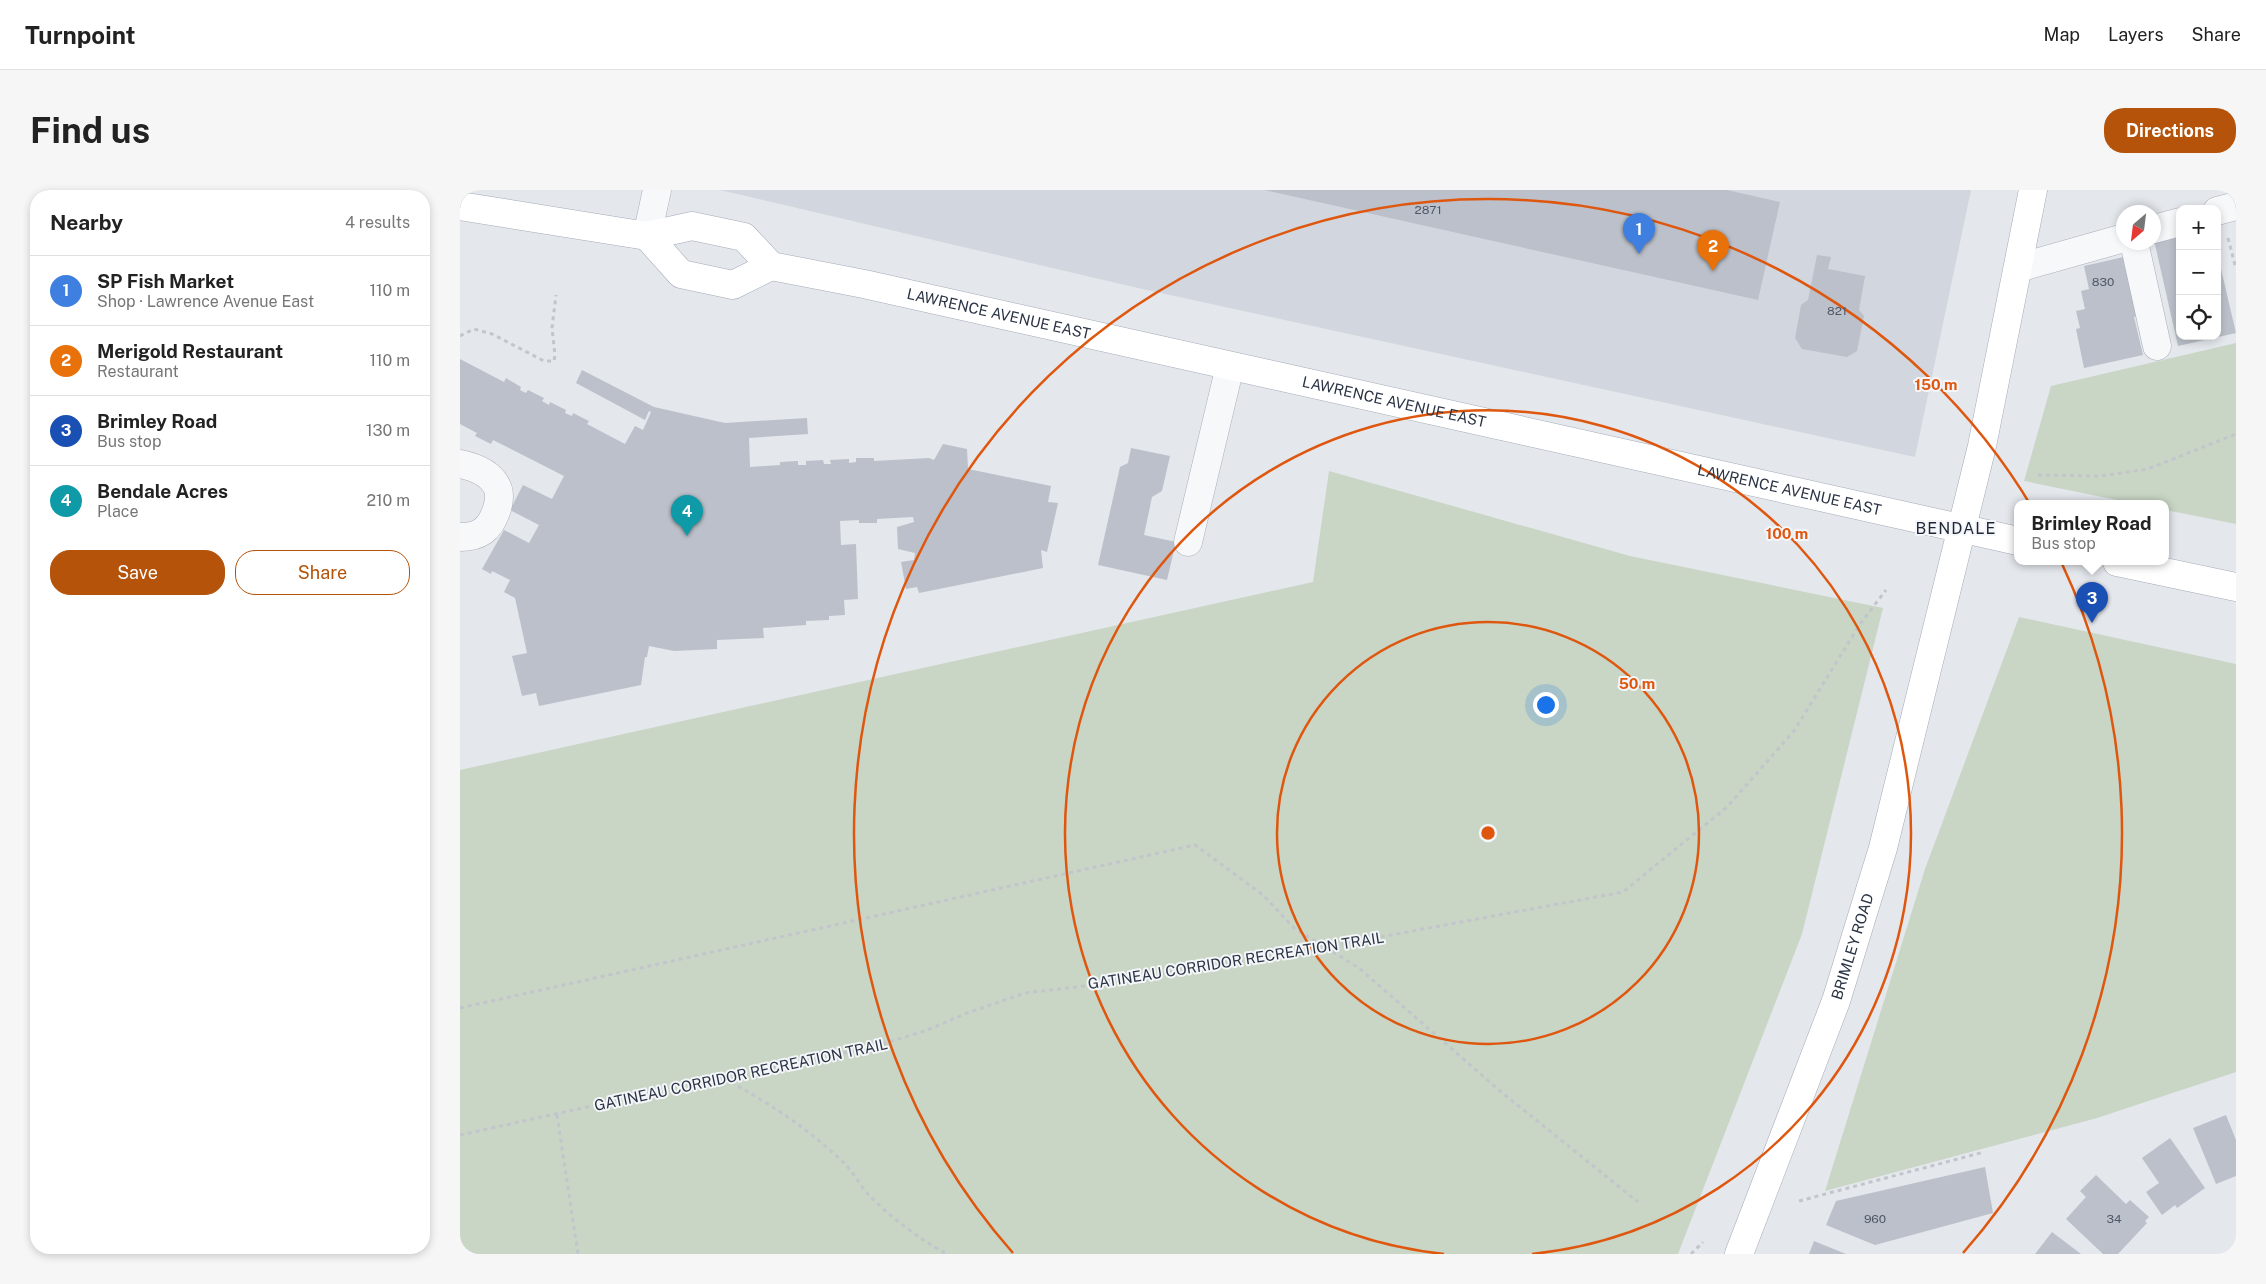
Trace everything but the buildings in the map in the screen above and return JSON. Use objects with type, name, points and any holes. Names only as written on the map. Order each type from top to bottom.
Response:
[{"type":"main road","name":"BRIMLEY ROAD","points":[[1739,1254],[1836,1001],[1883,848],[1982,446],[2033,190]]},
{"type":"main road","points":[[460,206],[647,236],[692,226],[744,237],[770,266],[733,286],[682,274],[647,236]]},
{"type":"main road","name":"LAWRENCE AVENUE EAST","points":[[770,266],[864,284],[2014,540]]},
{"type":"main road","points":[[2131,565],[2236,587]]},
{"type":"street","points":[[647,236],[657,190]]},
{"type":"street","points":[[2221,210],[2236,206]]},
{"type":"street","points":[[2161,228],[2176,223]]},
{"type":"street","points":[[2018,268],[2116,240]]},
{"type":"street","points":[[2136,250],[2157,346]]},
{"type":"street","points":[[1188,542],[1230,366]]},
{"type":"street","points":[[460,464],[481,471],[493,480],[498,488],[499,496],[493,516],[483,531],[474,536],[460,536]]},
{"type":"path","points":[[460,336],[474,329],[492,334],[544,361],[554,361],[552,328],[556,295]]},
{"type":"path","points":[[2038,475],[2101,476],[2148,469],[2236,434]]},
{"type":"path","name":"GATINEAU CORRIDOR RECREATION TRAIL","points":[[460,1135],[723,1077],[869,1048],[925,1031],[968,1013],[1025,994],[1326,947],[1623,892],[1727,807],[1794,731],[1860,624],[1886,590]]},
{"type":"path","points":[[460,1008],[1195,845],[1263,896],[1294,928],[1359,968],[1500,1091],[1638,1202]]},
{"type":"path","points":[[723,1077],[775,1107],[810,1133],[844,1163],[869,1195],[911,1230],[947,1254]]},
{"type":"path","points":[[557,1115],[578,1254]]},
{"type":"path","points":[[1799,1201],[1984,1152]]},
{"type":"path","points":[[1691,1254],[1703,1242]]},
{"type":"shaded area","points":[[720,190],[1971,190],[1915,457],[1138,288]]},
{"type":"green space","points":[[2236,343],[2236,524],[2169,511],[2169,500],[2117,500],[2024,481],[2051,386]]},
{"type":"green space","points":[[1329,471],[1630,556],[1883,608],[1802,934],[1678,1254],[460,1254],[460,770],[1313,582]]},
{"type":"green space","points":[[2019,617],[2236,664],[2236,1072],[2097,1118],[1825,1191],[1925,869]]},
{"type":"place","name":"SP Fish Market","points":[[1639,254]]},
{"type":"place","name":"Merigold Restaurant","points":[[1713,271]]},
{"type":"place","name":"Bendale Acres","points":[[687,536]]},
{"type":"place","name":"Brimley Road","points":[[2092,623]]},
{"type":"district","name":"BENDALE","points":[[1956,528]]}]
